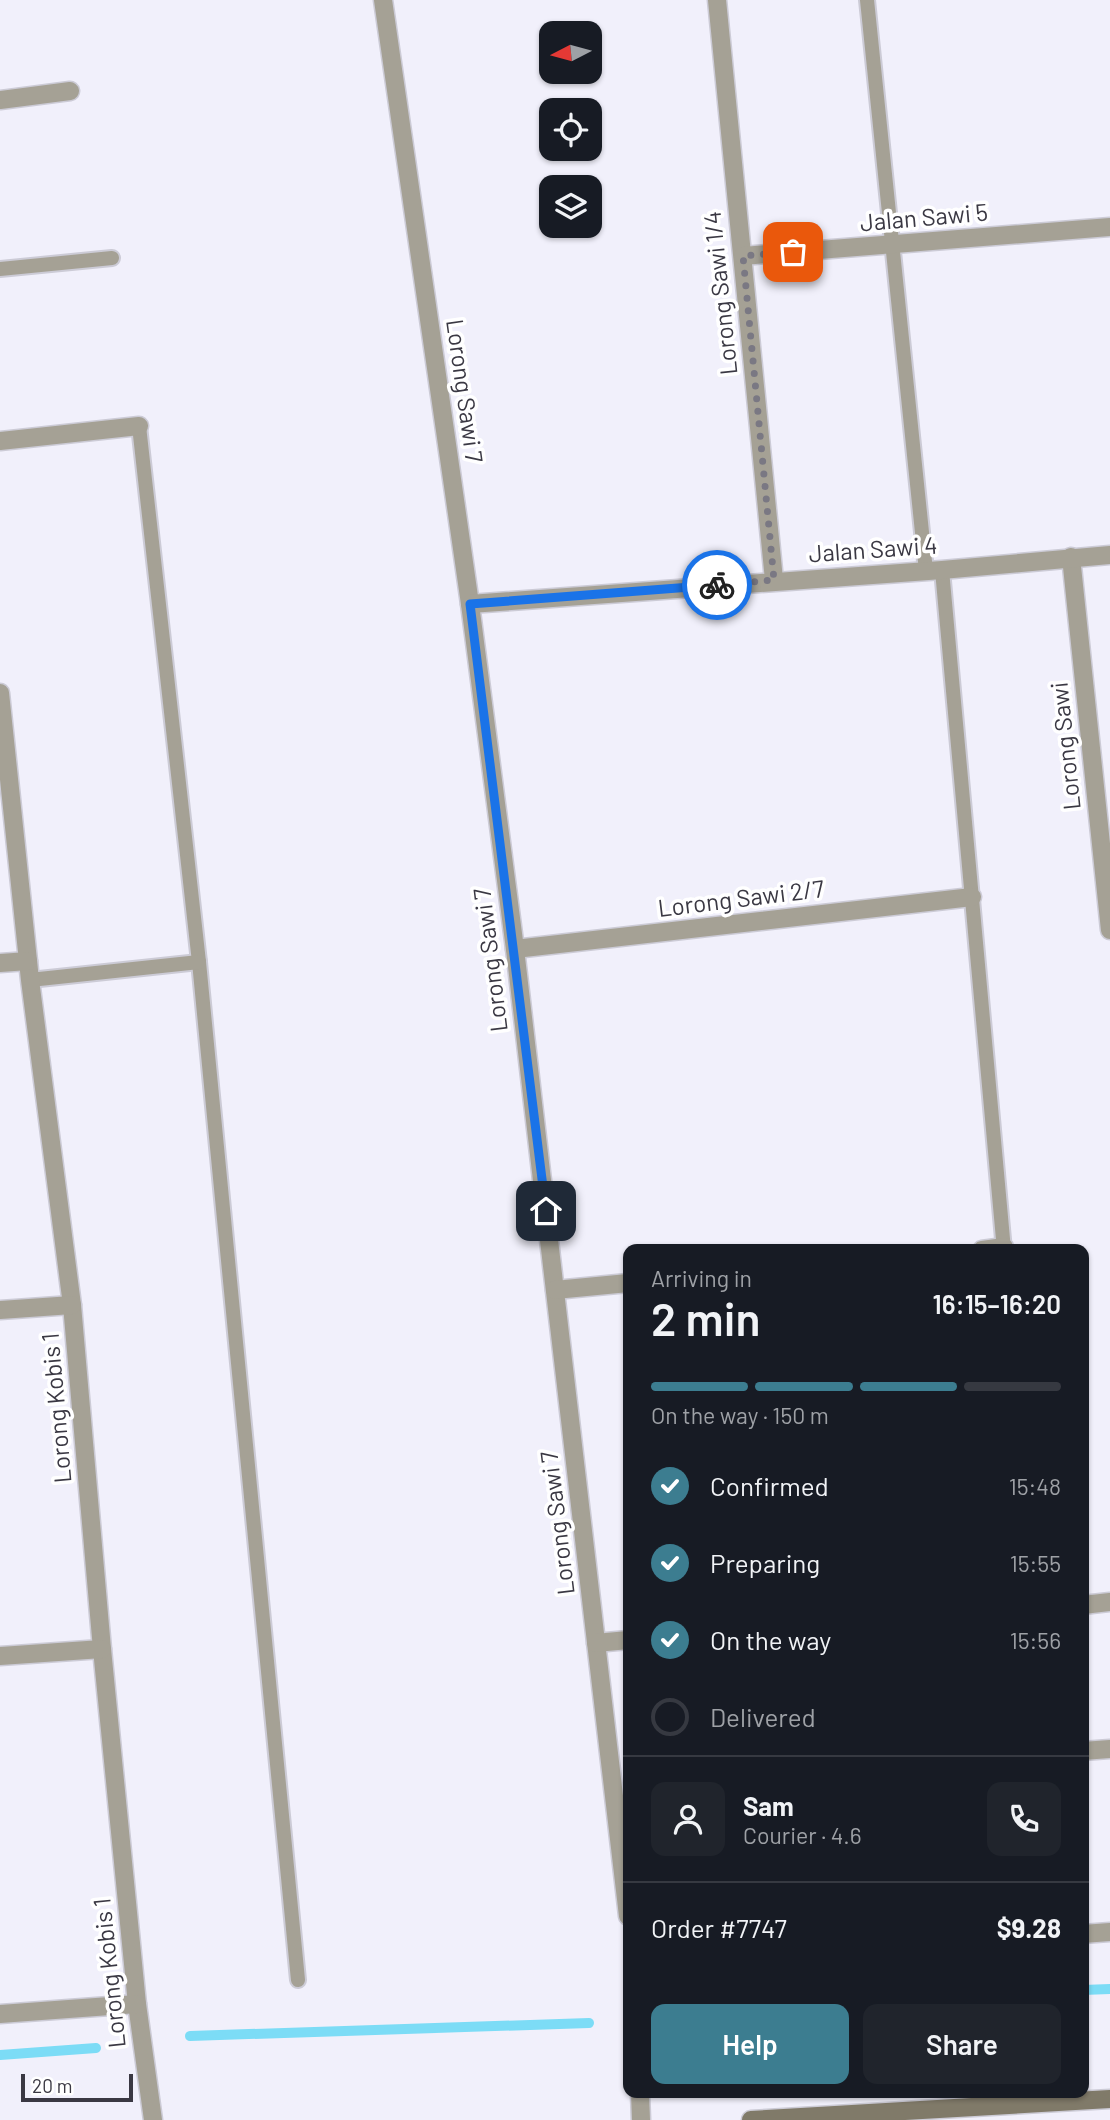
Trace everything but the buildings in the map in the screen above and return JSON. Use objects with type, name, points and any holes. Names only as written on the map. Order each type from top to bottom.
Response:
[{"type":"street","name":"Lorong Sawi 7","points":[[383,0],[470,604],[516,949],[596,1643],[620,1778],[623,1830]]},
{"type":"street","name":"Lorong Sawi 1/4","points":[[717,0],[774,580]]},
{"type":"street","points":[[0,100],[71,90]]},
{"type":"street","name":"Jalan Sawi 5","points":[[743,256],[1110,227]]},
{"type":"street","points":[[0,441],[139,426]]},
{"type":"street","name":"Jalan Sawi 4","points":[[470,604],[774,580],[934,571],[1110,555]]},
{"type":"street","name":"Lorong Sawi","points":[[1071,557],[1110,930]]},
{"type":"street","name":"Lorong Kobis 1","points":[[0,693],[30,981],[72,1305],[137,2004],[153,2120]]},
{"type":"street","name":"Lorong Sawi 2/7","points":[[516,949],[972,897]]},
{"type":"street","points":[[0,963],[28,961]]},
{"type":"street","points":[[555,1290],[623,1283]]},
{"type":"street","points":[[0,1310],[72,1305]]},
{"type":"street","points":[[1089,1604],[1110,1602]]},
{"type":"street","points":[[596,1643],[623,1640]]},
{"type":"street","points":[[0,1656],[102,1648]]},
{"type":"street","points":[[1089,1751],[1110,1749]]},
{"type":"street","points":[[1089,1934],[1110,1932]]},
{"type":"street","points":[[0,2014],[137,2004]]},
{"type":"street","points":[[640,2098],[641,2120]]},
{"type":"street","points":[[751,2120],[1110,2099]]},
{"type":"lane","points":[[867,0],[893,246],[972,897],[1004,1244]]},
{"type":"lane","points":[[0,269],[112,258]]},
{"type":"lane","points":[[139,426],[199,962],[298,1980]]},
{"type":"lane","points":[[30,981],[199,962]]},
{"type":"waterway","points":[[1089,1990],[1110,1989]]},
{"type":"waterway","points":[[190,2036],[589,2023]]},
{"type":"waterway","points":[[0,2055],[96,2048]]},
{"type":"way so far","points":[[717,585],[774,580],[743,256],[793,252]]},
{"type":"route","points":[[546,1211],[516,949],[470,604],[717,585]]}]
